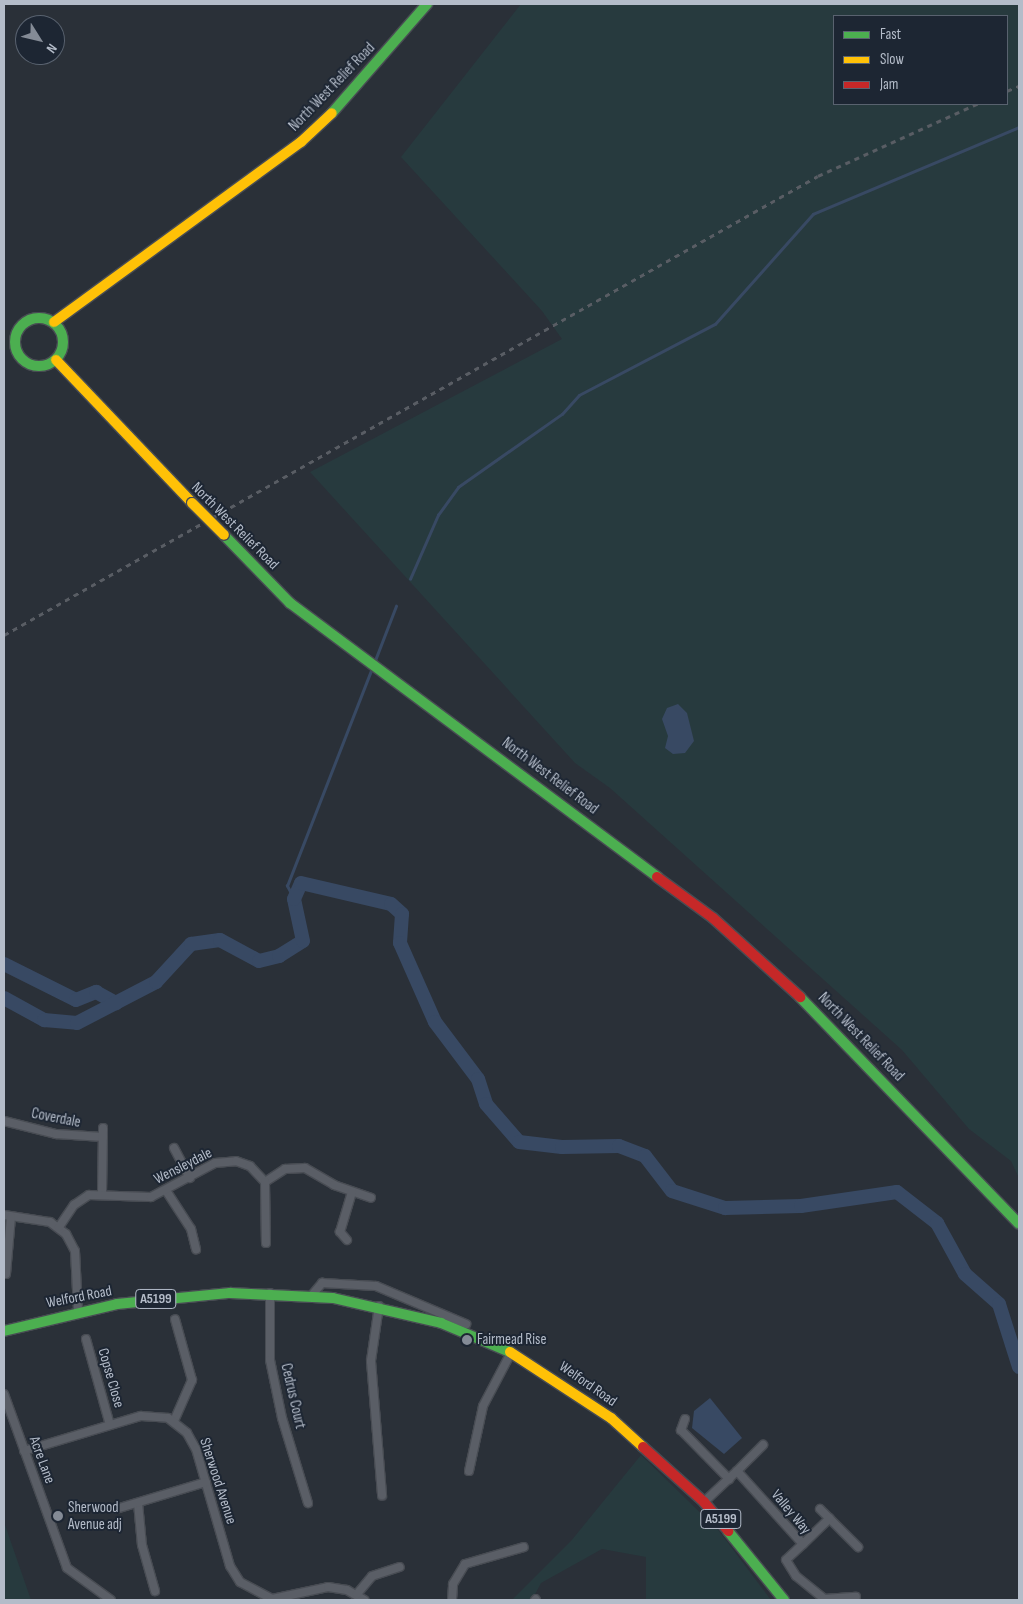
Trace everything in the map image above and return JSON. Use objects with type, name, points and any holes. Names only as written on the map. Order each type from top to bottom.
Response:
[{"type":"street","name":"North West Relief Road","points":[[54,322],[301,142],[335,110],[427,4]]},
{"type":"street","points":[[40,318],[54,322],[63,337],[56,360],[33,366],[20,358],[14,343],[25,322],[40,318]]},
{"type":"street","name":"North West Relief Road","points":[[56,360],[192,503],[290,602],[713,918],[812,1007],[1019,1224]]},
{"type":"street","name":"Coverdale","points":[[4,1121],[56,1134],[103,1137]]},
{"type":"street","points":[[102,1194],[103,1128]]},
{"type":"street","points":[[174,1148],[190,1178]]},
{"type":"street","name":"Wensleydale","points":[[59,1227],[78,1201],[102,1194],[142,1198],[167,1192],[190,1178],[228,1161],[250,1166],[265,1182]]},
{"type":"street","points":[[266,1243],[265,1182],[285,1169],[305,1168],[352,1192],[371,1198]]},
{"type":"street","points":[[167,1192],[191,1229],[196,1249]]},
{"type":"street","points":[[347,1240],[340,1232],[352,1192]]},
{"type":"street","points":[[6,1274],[7,1216],[44,1220],[59,1227],[74,1251],[78,1311]]},
{"type":"street","points":[[312,1295],[322,1282],[376,1286],[418,1300],[466,1324]]},
{"type":"street","name":"Welford Road","points":[[4,1331],[78,1311],[175,1297],[270,1293],[312,1295],[379,1306],[415,1315],[511,1353],[611,1418],[704,1502],[784,1600]]},
{"type":"street","name":"Cedrus Court","points":[[270,1293],[270,1360],[282,1418],[308,1503]]},
{"type":"street","points":[[415,1315],[418,1300]]},
{"type":"street","points":[[379,1306],[371,1361],[382,1496]]},
{"type":"street","points":[[24,1451],[148,1415],[174,1421],[192,1380],[175,1319]]},
{"type":"street","name":"Copse Close","points":[[86,1339],[110,1425]]},
{"type":"street","points":[[469,1471],[482,1406],[511,1353]]},
{"type":"street","name":"Acre Lane","points":[[4,1394],[67,1568],[111,1600]]},
{"type":"street","points":[[685,1419],[682,1430],[729,1479]]},
{"type":"street","name":"Sherwood Avenue","points":[[174,1421],[196,1449],[230,1566],[247,1589],[272,1599],[328,1587],[357,1594],[364,1600]]},
{"type":"street","points":[[704,1502],[763,1445]]},
{"type":"street","name":"Valley Way","points":[[737,1471],[803,1544],[786,1560],[817,1596],[856,1597]]},
{"type":"street","points":[[116,1509],[206,1482]]},
{"type":"street","points":[[138,1503],[142,1546],[155,1591]]},
{"type":"street","points":[[820,1508],[858,1547]]},
{"type":"street","points":[[803,1544],[830,1518]]},
{"type":"street","points":[[452,1600],[453,1584],[465,1564],[524,1547]]},
{"type":"street","points":[[357,1594],[372,1576],[400,1567]]},
{"type":"green space","points":[[521,4],[1019,4],[1019,1178],[1011,1161],[969,1129],[902,1050],[610,788],[575,763],[310,472],[562,339],[542,311],[401,157]]},
{"type":"green space","points":[[641,1455],[719,1531],[771,1600],[646,1600],[646,1557],[602,1549],[541,1583],[532,1600],[512,1600],[571,1541]]},
{"type":"green space","points":[[4,1522],[31,1600],[4,1600]]},
{"type":"water","points":[[678,704],[687,713],[694,741],[685,753],[673,754],[665,748],[668,736],[662,719],[667,708]]},
{"type":"water","points":[[710,1398],[742,1438],[724,1454],[692,1428],[694,1411]]},
{"type":"waterway","points":[[410,579],[438,515],[458,487],[562,414],[579,395],[715,324],[813,214],[1019,127]]},
{"type":"waterway","points":[[374,663],[396,606]]},
{"type":"waterway","points":[[294,899],[287,886],[372,668]]},
{"type":"waterway","points":[[4,998],[44,1020],[77,1023],[156,982],[191,944],[220,940],[259,961],[279,956],[303,941],[294,899],[301,883],[391,904],[402,914],[400,943],[435,1022],[478,1079],[486,1104],[519,1142],[562,1147],[619,1146],[645,1156],[672,1191],[725,1208],[801,1206],[897,1192],[937,1223],[965,1274],[999,1304],[1019,1367]]},
{"type":"waterway","points":[[4,964],[76,1000],[96,992],[116,1003]]},
{"type":"railway","points":[[1008,91],[1019,86]]},
{"type":"railway","points":[[4,635],[818,176],[975,105]]},
{"type":"traffic: fast","points":[[332,113],[427,4]]},
{"type":"traffic: fast","points":[[34,318],[44,318],[53,322],[59,328],[62,333],[63,342],[62,351],[53,362],[44,366],[34,366],[25,362],[19,356],[15,347],[15,337],[19,328],[25,322],[34,318]]},
{"type":"traffic: fast","points":[[224,535],[290,603],[657,877]]},
{"type":"traffic: fast","points":[[800,997],[1019,1224]]},
{"type":"traffic: fast","points":[[4,1331],[117,1304],[230,1293],[333,1298],[441,1323],[510,1352]]},
{"type":"traffic: fast","points":[[728,1531],[784,1600]]},
{"type":"traffic: slow","points":[[54,322],[301,142],[332,113]]},
{"type":"traffic: slow","points":[[56,360],[192,503]]},
{"type":"traffic: slow","points":[[192,503],[224,535]]},
{"type":"traffic: slow","points":[[510,1352],[611,1418],[643,1447]]},
{"type":"traffic: jam","points":[[657,877],[713,918],[800,997]]},
{"type":"traffic: jam","points":[[643,1447],[704,1502],[728,1531]]},
{"type":"place","name":"Fairmead Rise","points":[[467,1340]]},
{"type":"place","name":"Sherwood Avenue adj","points":[[58,1516]]}]
